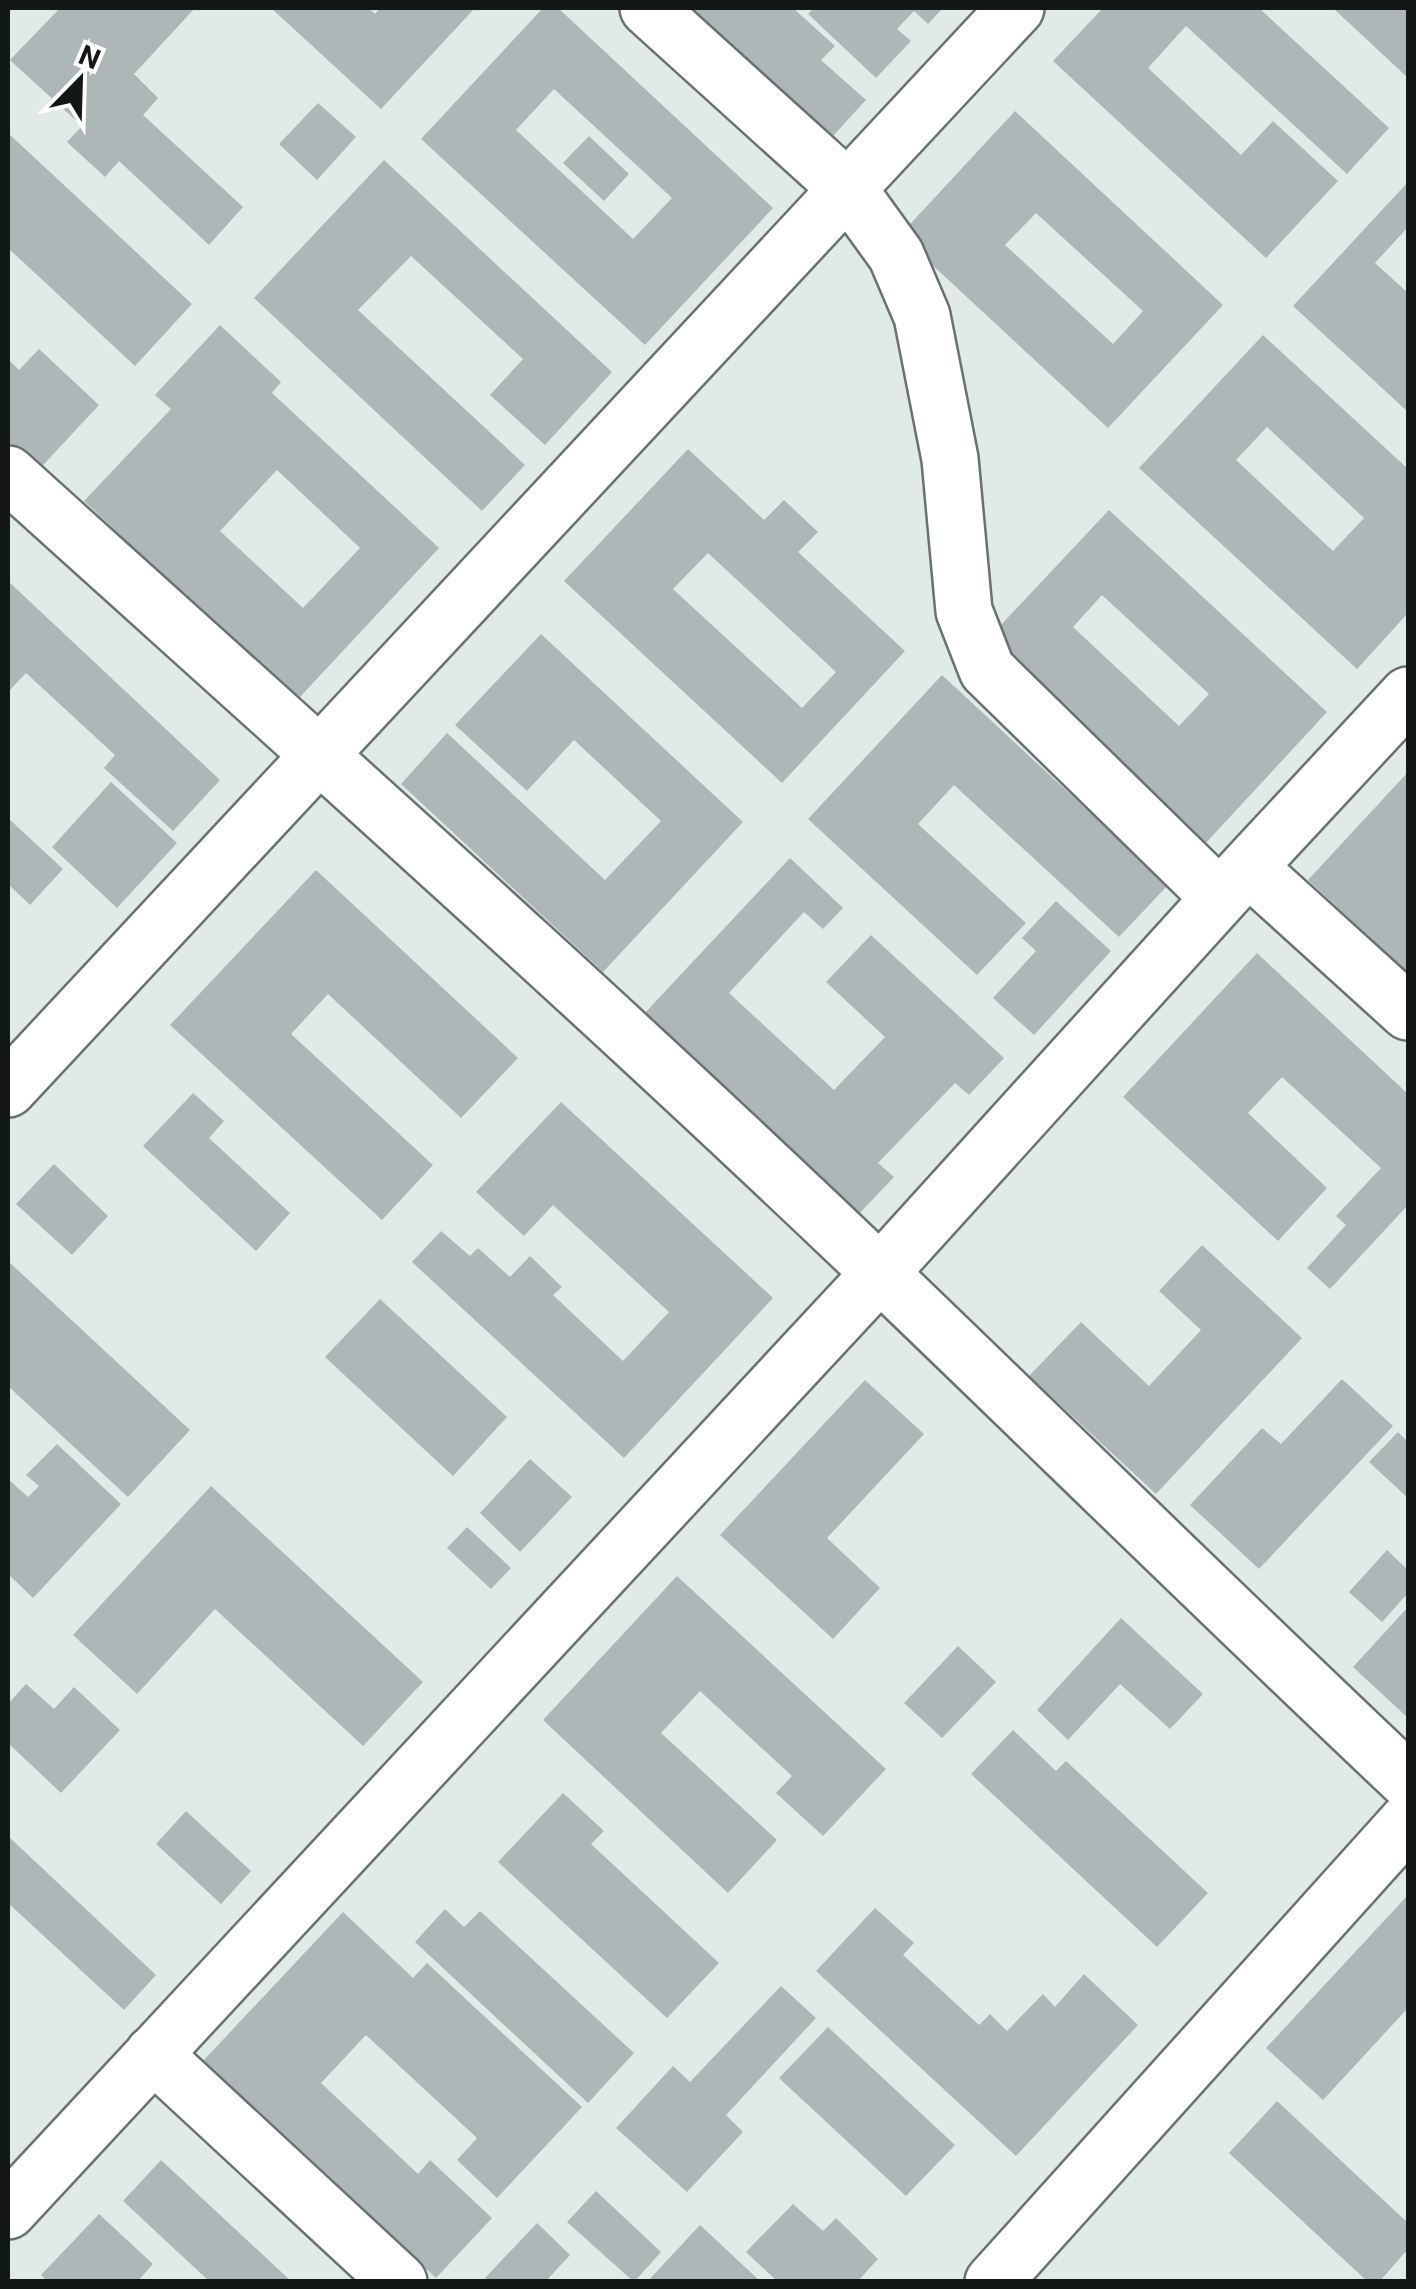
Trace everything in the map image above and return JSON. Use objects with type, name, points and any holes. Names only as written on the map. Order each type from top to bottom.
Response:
[{"type":"street","points":[[648,8],[848,190],[896,255],[922,316],[950,459],[964,611],[987,670],[1234,882],[1408,1012]]},
{"type":"street","points":[[8,1088],[1016,8]]},
{"type":"street","points":[[8,474],[880,1273],[1183,1569],[1408,1781]]},
{"type":"street","points":[[8,2211],[880,1273],[1408,695]]},
{"type":"street","points":[[993,2282],[1408,1821]]},
{"type":"street","points":[[154,2054],[398,2282]]},
{"type":"building","points":[[60,8],[195,8],[134,74],[158,98],[143,115],[243,207],[209,245],[119,161],[105,177],[67,142],[82,126],[10,60]]},
{"type":"building","points":[[271,8],[368,8],[375,14],[380,8],[475,8],[381,109]]},
{"type":"building","points":[[543,8],[558,8],[773,208],[645,345],[421,139]],"holes":[[[554,89],[672,198],[633,239],[516,130]]]},
{"type":"building","points":[[686,8],[793,8],[835,46],[821,60],[866,100],[831,138]]},
{"type":"building","points":[[814,8],[943,8],[928,24],[914,11],[897,29],[911,41],[876,78],[808,14]]},
{"type":"building","points":[[1103,8],[1259,8],[1389,128],[1347,174],[1186,26],[1148,68],[1241,155],[1273,121],[1338,181],[1266,258],[1053,61]]},
{"type":"building","points":[[1333,8],[1408,8],[1408,78]]},
{"type":"building","points":[[318,103],[356,137],[317,180],[279,144]]},
{"type":"building","points":[[1015,111],[1223,305],[1108,428],[900,235]],"holes":[[[1036,213],[1143,311],[1113,344],[1005,245]]]},
{"type":"building","points":[[8,133],[192,304],[135,366],[8,248]]},
{"type":"building","points":[[589,136],[629,174],[604,201],[563,163]]},
{"type":"building","points":[[384,160],[612,372],[545,445],[490,395],[523,359],[411,256],[358,310],[525,465],[482,511],[254,298]]},
{"type":"building","points":[[1408,182],[1408,227],[1375,263],[1408,293],[1408,412],[1293,306]]},
{"type":"building","points":[[220,325],[281,382],[272,393],[439,548],[298,699],[184,593],[175,603],[105,539],[114,529],[84,501],[171,409],[155,395]],"holes":[[[277,470],[360,548],[303,608],[220,531]]]},
{"type":"building","points":[[1263,335],[1408,469],[1408,613],[1357,669],[1139,468]],"holes":[[[1267,427],[1364,518],[1333,551],[1236,460]]]},
{"type":"building","points":[[39,349],[99,405],[32,477],[8,454],[8,359],[19,370]]},
{"type":"building","points":[[688,449],[764,520],[784,500],[818,532],[798,552],[905,651],[782,783],[564,581]],"holes":[[[708,553],[836,672],[802,708],[673,589]]]},
{"type":"building","points":[[1109,510],[1327,712],[1204,845],[985,642]],"holes":[[[1102,595],[1209,694],[1179,726],[1073,627]]]},
{"type":"building","points":[[8,581],[220,780],[173,831],[104,768],[115,755],[26,673],[8,692]]},
{"type":"building","points":[[541,634],[743,822],[603,972],[401,784],[447,733],[605,880],[661,821],[574,740],[527,791],[455,725]]},
{"type":"building","points":[[942,675],[1168,885],[1119,937],[954,785],[918,824],[1026,923],[977,975],[808,819]]},
{"type":"building","points":[[1408,772],[1408,973],[1308,880]]},
{"type":"building","points":[[111,782],[177,843],[117,908],[52,847]]},
{"type":"building","points":[[8,818],[63,869],[30,905],[8,884]]},
{"type":"building","points":[[790,858],[843,908],[823,929],[804,912],[729,993],[834,1090],[885,1037],[826,982],[871,935],[1004,1058],[969,1095],[955,1083],[878,1163],[894,1177],[857,1216],[642,1016]]},
{"type":"building","points":[[316,870],[518,1058],[461,1118],[328,994],[291,1034],[433,1165],[382,1220],[170,1025]]},
{"type":"building","points":[[1056,901],[1111,951],[1034,1035],[993,998],[1036,951],[1022,938]]},
{"type":"building","points":[[1257,953],[1408,1094],[1408,1205],[1330,1289],[1307,1268],[1346,1225],[1336,1216],[1381,1168],[1282,1077],[1248,1113],[1327,1188],[1278,1241],[1123,1097]]},
{"type":"building","points":[[193,1093],[224,1121],[209,1138],[290,1213],[256,1251],[143,1146]]},
{"type":"building","points":[[561,1102],[773,1298],[624,1458],[412,1262],[441,1231],[470,1256],[478,1248],[510,1277],[530,1256],[562,1287],[553,1295],[623,1361],[669,1312],[553,1205],[524,1236],[476,1192]]},
{"type":"building","points":[[54,1164],[108,1216],[72,1255],[16,1204]]},
{"type":"building","points":[[1202,1245],[1302,1338],[1156,1494],[1029,1376],[1081,1322],[1149,1386],[1201,1330],[1159,1291]]},
{"type":"building","points":[[8,1261],[190,1430],[128,1497],[8,1386]]},
{"type":"building","points":[[380,1299],[507,1417],[453,1476],[325,1357]]},
{"type":"building","points":[[1342,1379],[1393,1426],[1259,1569],[1190,1505],[1262,1428],[1281,1444]]},
{"type":"building","points":[[865,1380],[924,1434],[827,1538],[880,1588],[833,1639],[720,1535]]},
{"type":"building","points":[[1398,1432],[1408,1442],[1408,1498],[1369,1462]]},
{"type":"building","points":[[57,1444],[121,1504],[33,1598],[8,1574],[8,1479],[28,1497],[39,1486],[26,1475]]},
{"type":"building","points":[[530,1459],[572,1497],[520,1552],[480,1513]]},
{"type":"building","points":[[211,1486],[423,1682],[363,1746],[215,1609],[137,1694],[73,1635]]},
{"type":"building","points":[[467,1527],[511,1568],[491,1589],[447,1548]]},
{"type":"building","points":[[1387,1550],[1408,1570],[1408,1593],[1382,1622],[1349,1592]]},
{"type":"building","points":[[677,1576],[886,1769],[823,1836],[776,1793],[792,1776],[700,1691],[661,1733],[777,1840],[728,1893],[543,1720]]},
{"type":"building","points":[[1408,1607],[1408,1718],[1353,1667]]},
{"type":"building","points":[[1121,1618],[1203,1694],[1170,1729],[1120,1684],[1068,1740],[1037,1710]]},
{"type":"building","points":[[958,1646],[996,1682],[942,1738],[904,1703]]},
{"type":"building","points":[[26,1684],[54,1709],[74,1687],[120,1730],[61,1793],[8,1743],[8,1704]]},
{"type":"building","points":[[1013,1730],[1056,1771],[1066,1761],[1208,1893],[1157,1947],[971,1774]]},
{"type":"building","points":[[563,1793],[604,1831],[591,1844],[719,1963],[667,2018],[498,1862]]},
{"type":"building","points":[[186,1811],[251,1871],[221,1904],[156,1844]]},
{"type":"building","points":[[8,1836],[156,1975],[124,2010],[8,1903]]},
{"type":"building","points":[[1408,1895],[1408,2008],[1323,2100],[1266,2048]]},
{"type":"building","points":[[875,1908],[914,1943],[903,1955],[979,2025],[990,2014],[1007,2031],[1043,1994],[1055,2007],[1084,1974],[1138,2025],[1016,2156],[816,1971]]},
{"type":"building","points":[[445,1909],[464,1927],[480,1911],[634,2053],[588,2103],[415,1942]]},
{"type":"building","points":[[343,1912],[413,1978],[427,1963],[582,2107],[497,2198],[457,2160],[477,2138],[366,2035],[321,2083],[418,2174],[430,2160],[492,2218],[436,2278],[203,2061]]},
{"type":"building","points":[[781,1986],[816,2018],[726,2115],[743,2132],[687,2192],[616,2128],[673,2066],[690,2082]]},
{"type":"building","points":[[828,2027],[955,2145],[906,2196],[779,2078]]},
{"type":"building","points":[[1277,2101],[1408,2223],[1408,2249],[1379,2282],[1368,2282],[1229,2153]]},
{"type":"building","points":[[161,2160],[292,2282],[210,2282],[123,2201]]},
{"type":"building","points":[[596,2191],[661,2252],[634,2282],[567,2222]]},
{"type":"building","points":[[793,2204],[823,2231],[836,2218],[878,2259],[857,2282],[778,2282],[746,2252]]},
{"type":"building","points":[[99,2214],[153,2264],[137,2282],[48,2282],[41,2275]]},
{"type":"building","points":[[537,2223],[570,2255],[545,2282],[489,2282],[485,2278]]},
{"type":"building","points":[[700,2225],[761,2282],[647,2282]]}]
